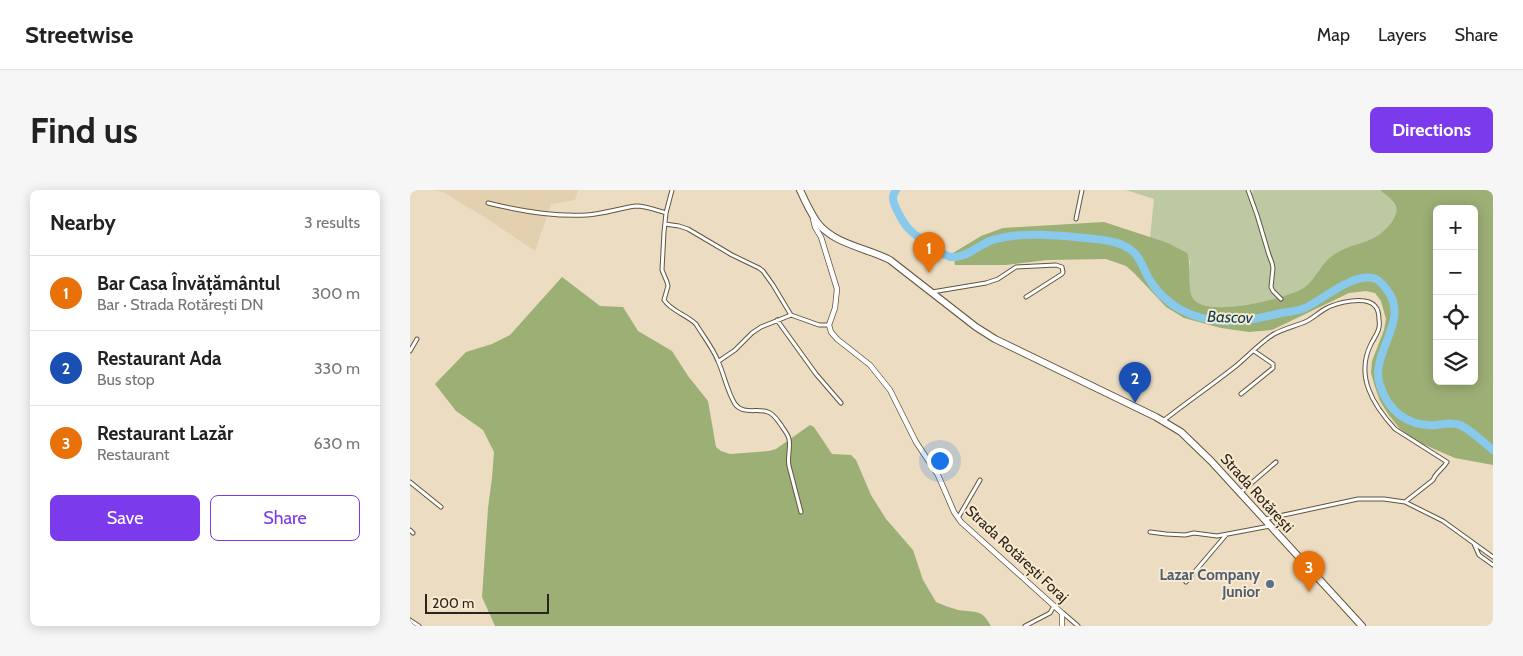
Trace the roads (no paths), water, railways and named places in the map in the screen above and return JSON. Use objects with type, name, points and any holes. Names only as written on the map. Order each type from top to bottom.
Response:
[{"type":"highway","points":[[800,190],[821,227],[831,235]]},
{"type":"highway","name":"Strada Rotărești","points":[[831,235],[884,257],[901,268],[976,327],[995,339],[1144,411],[1191,440],[1362,626]]},
{"type":"street","points":[[672,190],[665,224],[662,270],[668,286],[664,300],[667,305],[696,324],[719,362],[735,403],[744,410],[768,412],[775,417],[787,434],[790,444],[788,466],[801,512]]},
{"type":"street","points":[[1076,219],[1082,190]]},
{"type":"street","points":[[1248,190],[1272,263],[1271,286],[1281,299]]},
{"type":"street","points":[[488,203],[544,215],[587,215],[636,206],[648,207],[666,213]]},
{"type":"street","points":[[719,362],[761,327],[791,315],[819,325],[829,325],[835,308],[837,288],[821,236],[815,227],[813,215]]},
{"type":"street","points":[[665,224],[688,229],[732,256],[759,268],[773,285],[791,315]]},
{"type":"street","points":[[821,236],[831,235]]},
{"type":"street","points":[[931,292],[986,283],[998,279],[1016,266],[1056,265],[1062,268],[1064,272],[1062,274],[1026,297]]},
{"type":"street","points":[[1163,421],[1273,335],[1307,321],[1325,309],[1337,304],[1348,301],[1370,302],[1375,306],[1380,322],[1370,345],[1364,366],[1366,385],[1372,398],[1395,429],[1447,462],[1433,480],[1405,502]]},
{"type":"street","points":[[777,320],[816,374],[841,403]]},
{"type":"street","name":"Strada Rotărești Foraj","points":[[829,325],[834,336],[870,365],[890,390],[916,442],[941,481],[958,518],[1078,626]]},
{"type":"street","points":[[410,351],[417,339]]},
{"type":"street","points":[[1241,394],[1273,368],[1273,364],[1254,351]]},
{"type":"street","points":[[1240,493],[1276,462]]},
{"type":"street","points":[[958,518],[980,480]]},
{"type":"street","points":[[410,482],[441,507]]},
{"type":"street","points":[[1264,519],[1358,499],[1405,502],[1437,517],[1493,556]]},
{"type":"street","points":[[1150,532],[1185,535],[1194,533],[1217,536],[1271,526]]},
{"type":"street","points":[[1186,582],[1226,535]]},
{"type":"street","points":[[1474,543],[1479,555],[1493,564]]},
{"type":"street","points":[[1025,626],[1050,613],[1054,606]]},
{"type":"street","points":[[1062,613],[1062,626]]},
{"type":"street","points":[[410,620],[419,626]]},
{"type":"waterway","name":"Bascov","points":[[896,190],[893,195],[893,201],[899,215],[908,227],[917,236],[948,256],[961,256],[991,241],[1020,235],[1100,239],[1114,242],[1127,247],[1134,253],[1154,287],[1170,303],[1201,318],[1230,321],[1245,320],[1299,310],[1313,304],[1349,282],[1358,279],[1376,279],[1387,290],[1393,302],[1392,325],[1378,373],[1380,385],[1388,402],[1400,416],[1417,423],[1426,425],[1451,423],[1465,427],[1493,450]]},
{"type":"place","name":"Bar Casa Învățământul","points":[[929,273]]},
{"type":"place","name":"Restaurant Ada","points":[[1135,403]]},
{"type":"place","name":"Lazar Company Junior","points":[[1270,584]]},
{"type":"place","name":"Restaurant Lazăr","points":[[1309,592]]}]
